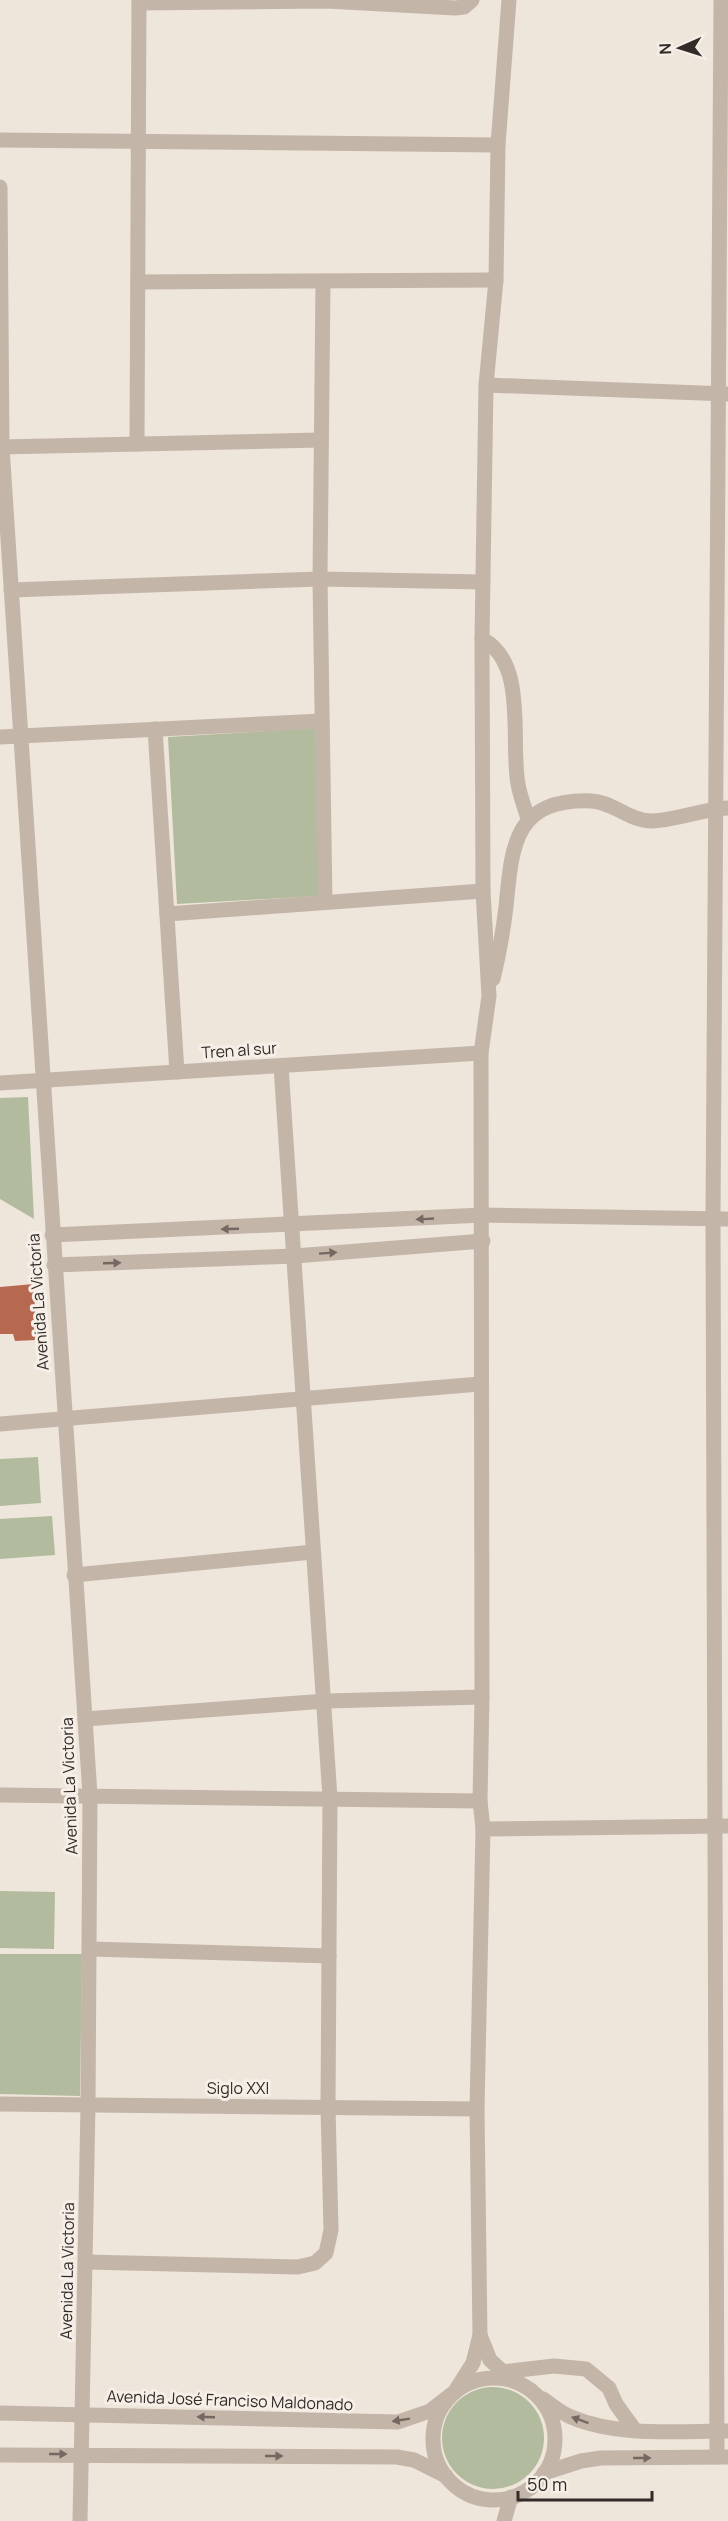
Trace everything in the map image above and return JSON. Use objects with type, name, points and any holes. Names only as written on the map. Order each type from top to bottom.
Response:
[{"type":"street","points":[[137,444],[139,2],[327,0],[455,8],[464,7],[472,0]]},
{"type":"street","points":[[489,996],[483,891],[482,639],[486,385],[496,280],[498,145],[509,0]]},
{"type":"street","points":[[544,2473],[581,2461],[601,2458],[722,2457],[721,809],[724,394],[721,0]]},
{"type":"street","points":[[0,140],[498,145]]},
{"type":"street","name":"Avenida La Victoria","points":[[0,188],[1,447],[41,1081],[90,1795],[86,2262],[80,2521]]},
{"type":"street","points":[[138,282],[496,280]]},
{"type":"street","points":[[323,282],[320,579],[325,902]]},
{"type":"street","points":[[486,385],[724,394]]},
{"type":"street","points":[[1,447],[321,440]]},
{"type":"street","points":[[11,590],[320,579],[483,582]]},
{"type":"street","points":[[482,639],[493,644],[502,654],[509,675],[514,713],[518,784],[528,819]]},
{"type":"street","points":[[0,737],[322,721]]},
{"type":"street","points":[[155,729],[177,1072]]},
{"type":"street","points":[[446,2476],[434,2449],[434,2429],[440,2410],[473,2363],[480,2335],[477,2109],[483,1829],[480,1801],[482,1697],[480,1384],[483,1242],[481,1053],[489,996],[500,952],[510,859],[517,838],[528,819],[552,805],[574,801],[595,801],[633,818],[650,821],[721,809]]},
{"type":"street","points":[[166,914],[483,891]]},
{"type":"street","name":"Tren al sur","points":[[0,1083],[481,1053]]},
{"type":"street","points":[[86,2262],[298,2267],[315,2263],[326,2253],[331,2230],[328,2106],[330,1798],[326,1701],[313,1552],[296,1256],[281,1066]]},
{"type":"street","points":[[52,1235],[294,1226],[483,1215],[721,1219]]},
{"type":"street","points":[[54,1265],[296,1256],[483,1242]]},
{"type":"street","points":[[0,1424],[480,1384]]},
{"type":"street","points":[[74,1575],[313,1552]]},
{"type":"street","points":[[85,1719],[326,1701],[482,1697]]},
{"type":"street","points":[[0,1795],[480,1801]]},
{"type":"street","points":[[483,1829],[721,1826]]},
{"type":"street","points":[[90,1949],[329,1956]]},
{"type":"street","name":"Siglo XXI","points":[[0,2104],[477,2109]]},
{"type":"street","points":[[480,2335],[490,2360],[502,2373],[569,2416],[591,2424],[634,2429],[722,2431]]},
{"type":"street","points":[[502,2373],[554,2366],[586,2369],[609,2388],[616,2404],[634,2429]]},
{"type":"street","points":[[453,2394],[470,2383],[488,2378],[515,2382]]},
{"type":"street","points":[[0,2455],[397,2457],[414,2460],[446,2476],[461,2490],[480,2498],[511,2497],[530,2488],[544,2473],[553,2453],[554,2431],[547,2410],[533,2392]]},
{"type":"street","name":"Avenida José Franciso Maldonado","points":[[0,2413],[398,2422],[430,2411],[453,2394]]},
{"type":"street","points":[[504,2521],[511,2497]]},
{"type":"green space","points":[[317,728],[319,896],[177,904],[168,737]]},
{"type":"green space","points":[[28,1097],[34,1219],[0,1199],[0,1098]]},
{"type":"green space","points":[[38,1457],[41,1503],[0,1506],[0,1459]]},
{"type":"green space","points":[[52,1516],[55,1555],[0,1559],[0,1519]]},
{"type":"green space","points":[[0,1891],[55,1892],[54,1949],[0,1948]]},
{"type":"green space","points":[[0,1954],[82,1954],[80,2096],[0,2094]]},
{"type":"green space","points":[[493,2387],[522,2395],[536,2409],[544,2438],[536,2467],[522,2481],[493,2489],[464,2481],[450,2467],[442,2438],[450,2409],[464,2395]]},
{"type":"building","points":[[34,1284],[36,1340],[15,1341],[13,1334],[0,1334],[0,1287]]}]
